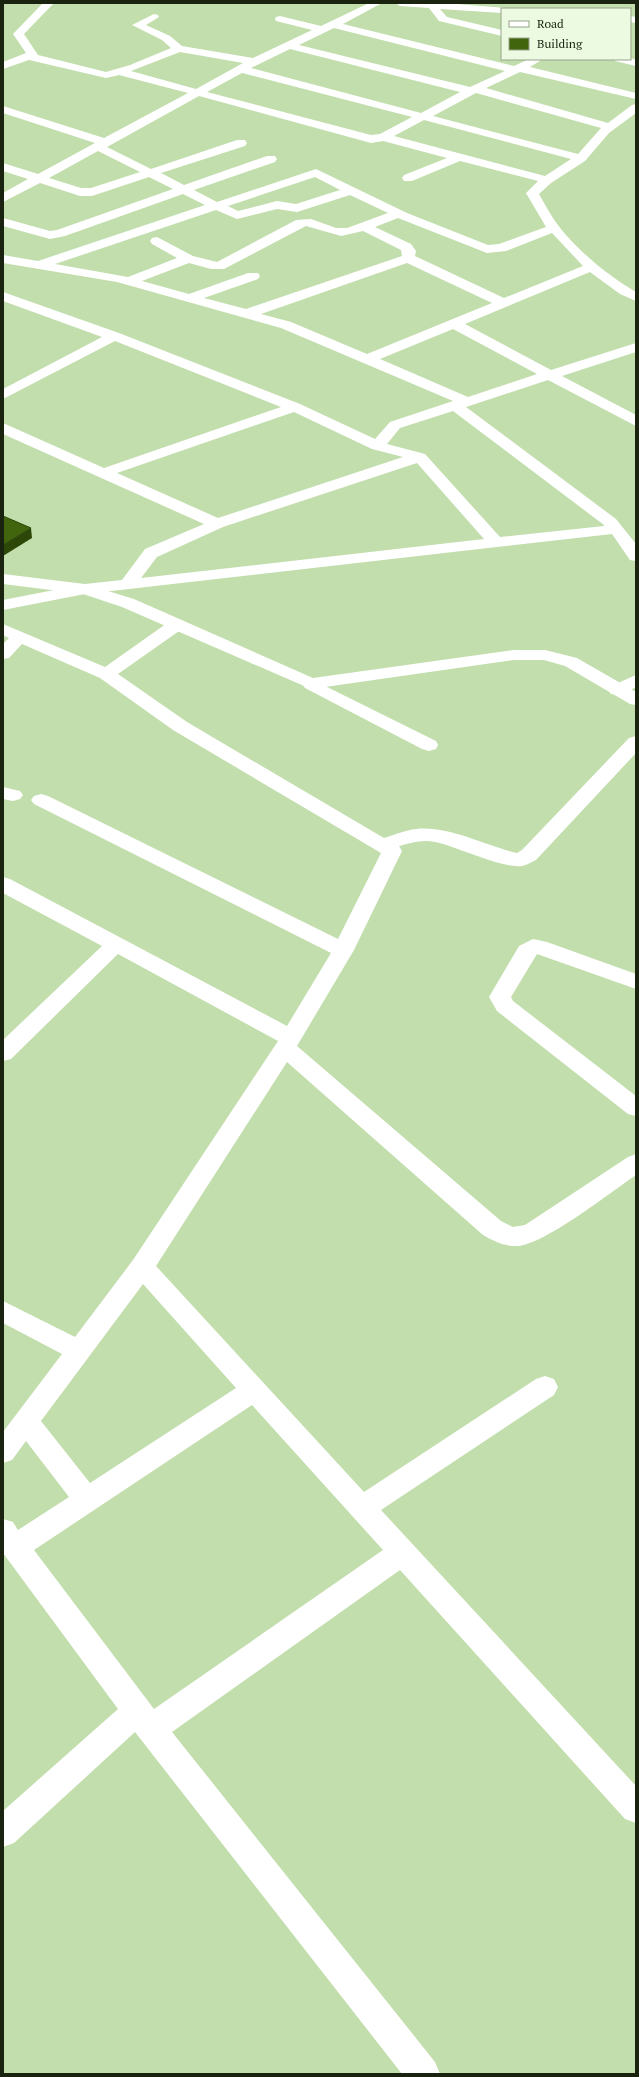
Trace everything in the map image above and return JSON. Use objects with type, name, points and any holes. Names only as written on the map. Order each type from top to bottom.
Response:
[{"type":"street","points":[[3,66],[33,54],[14,34],[49,3]]},
{"type":"street","points":[[3,198],[241,69],[377,3]]},
{"type":"street","points":[[400,3],[501,10]]},
{"type":"street","points":[[432,5],[443,19],[501,33]]},
{"type":"street","points":[[154,17],[137,25],[166,38],[179,49],[255,62]]},
{"type":"street","points":[[280,19],[327,26],[636,96]]},
{"type":"street","points":[[288,45],[473,90],[610,127]]},
{"type":"street","points":[[27,56],[106,76],[121,72],[179,49]]},
{"type":"street","points":[[383,137],[473,90],[536,60]]},
{"type":"street","points":[[623,60],[636,63]]},
{"type":"street","points":[[241,69],[581,158]]},
{"type":"street","points":[[121,72],[364,138],[383,137],[456,152],[548,180]]},
{"type":"street","points":[[636,107],[631,116],[610,127],[581,158],[548,180],[532,193],[554,228],[617,287],[636,297]]},
{"type":"street","points":[[3,109],[103,145],[150,173],[237,215],[277,204],[296,208],[350,190]]},
{"type":"street","points":[[474,140],[486,133]]},
{"type":"street","points":[[3,167],[86,192],[97,191],[241,143]]},
{"type":"street","points":[[408,178],[456,152]]},
{"type":"street","points":[[3,222],[39,233],[55,234],[271,159]]},
{"type":"street","points":[[38,265],[316,173],[398,214],[487,249],[501,248],[554,228]]},
{"type":"street","points":[[157,241],[188,259],[211,266],[219,266],[301,223],[308,222],[340,232],[398,214]]},
{"type":"street","points":[[362,226],[406,247],[409,251],[408,258]]},
{"type":"street","points":[[246,314],[408,258],[502,303]]},
{"type":"street","points":[[3,259],[129,281],[286,325],[368,359],[460,403],[617,529],[636,556]]},
{"type":"street","points":[[129,281],[188,259]]},
{"type":"street","points":[[368,359],[593,266]]},
{"type":"street","points":[[190,298],[253,276]]},
{"type":"street","points":[[6,301],[114,336],[295,407],[377,446],[420,457],[496,544]]},
{"type":"street","points":[[454,324],[636,421]]},
{"type":"street","points":[[3,395],[114,336]]},
{"type":"street","points":[[377,446],[395,425],[636,347]]},
{"type":"street","points":[[106,472],[295,407]]},
{"type":"street","points":[[3,428],[106,472],[218,524]]},
{"type":"street","points":[[127,585],[151,553],[218,524],[420,457]]},
{"type":"street","points":[[3,605],[85,589],[496,544],[617,529]]},
{"type":"street","points":[[3,579],[85,589],[128,603],[311,684],[429,745]]},
{"type":"street","points":[[106,674],[176,624]]},
{"type":"street","points":[[3,629],[106,674],[180,726],[392,851],[343,950],[288,1043],[142,1267],[3,1452]]},
{"type":"street","points":[[3,654],[20,636]]},
{"type":"street","points":[[311,684],[514,655],[545,655],[571,662],[636,700]]},
{"type":"street","points":[[617,690],[636,680]]},
{"type":"street","points":[[380,845],[416,835],[436,835],[496,855],[520,860],[529,855],[636,742]]},
{"type":"street","points":[[42,800],[343,950]]},
{"type":"street","points":[[4,885],[116,944],[288,1043],[492,1228],[508,1237],[526,1236],[534,1232],[636,1163]]},
{"type":"street","points":[[3,1053],[116,944]]},
{"type":"street","points":[[636,982],[543,948],[533,946],[526,951],[500,997],[505,1006],[636,1108]]},
{"type":"street","points":[[142,1267],[636,1808]]},
{"type":"street","points":[[3,1311],[80,1351]]},
{"type":"street","points":[[362,1508],[545,1387]]},
{"type":"street","points":[[254,1390],[87,1499],[9,1539],[144,1720],[423,2074]]},
{"type":"street","points":[[26,1421],[87,1499]]},
{"type":"street","points":[[3,1832],[144,1720],[403,1552]]},
{"type":"building","points":[[3,516],[31,528],[3,545]]}]
